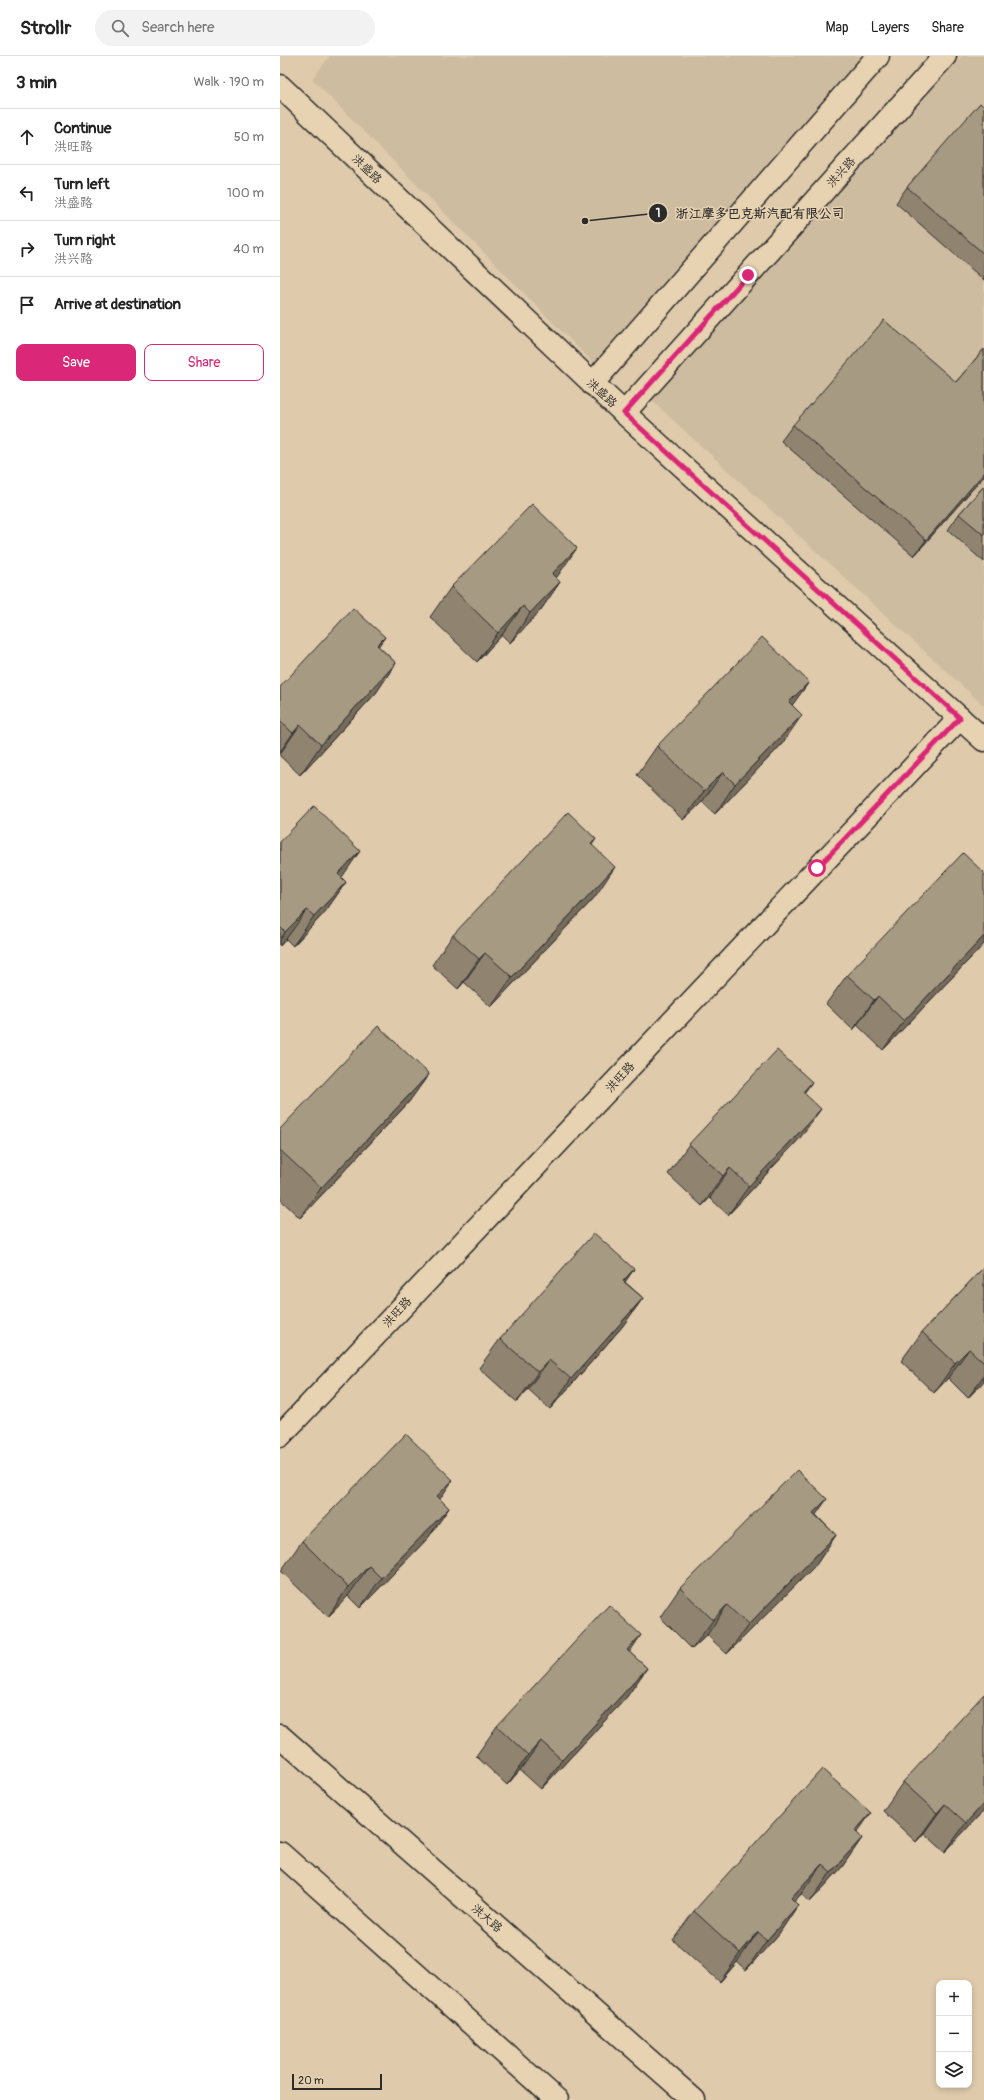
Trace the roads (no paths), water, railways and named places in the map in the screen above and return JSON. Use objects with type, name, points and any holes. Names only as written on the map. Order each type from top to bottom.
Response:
[{"type":"street","points":[[592,384],[878,56]]},
{"type":"street","name":"洪兴路","points":[[624,413],[945,56]]},
{"type":"street","name":"洪盛路","points":[[280,86],[592,384],[984,740]]},
{"type":"street","name":"洪旺路","points":[[280,1436],[960,718]]},
{"type":"street","name":"洪大路","points":[[280,1736],[694,2100]]},
{"type":"street","points":[[280,1853],[557,2100]]},
{"type":"place","name":"浙江摩多巴克斯汽配有限公司","points":[[585,221]]}]
